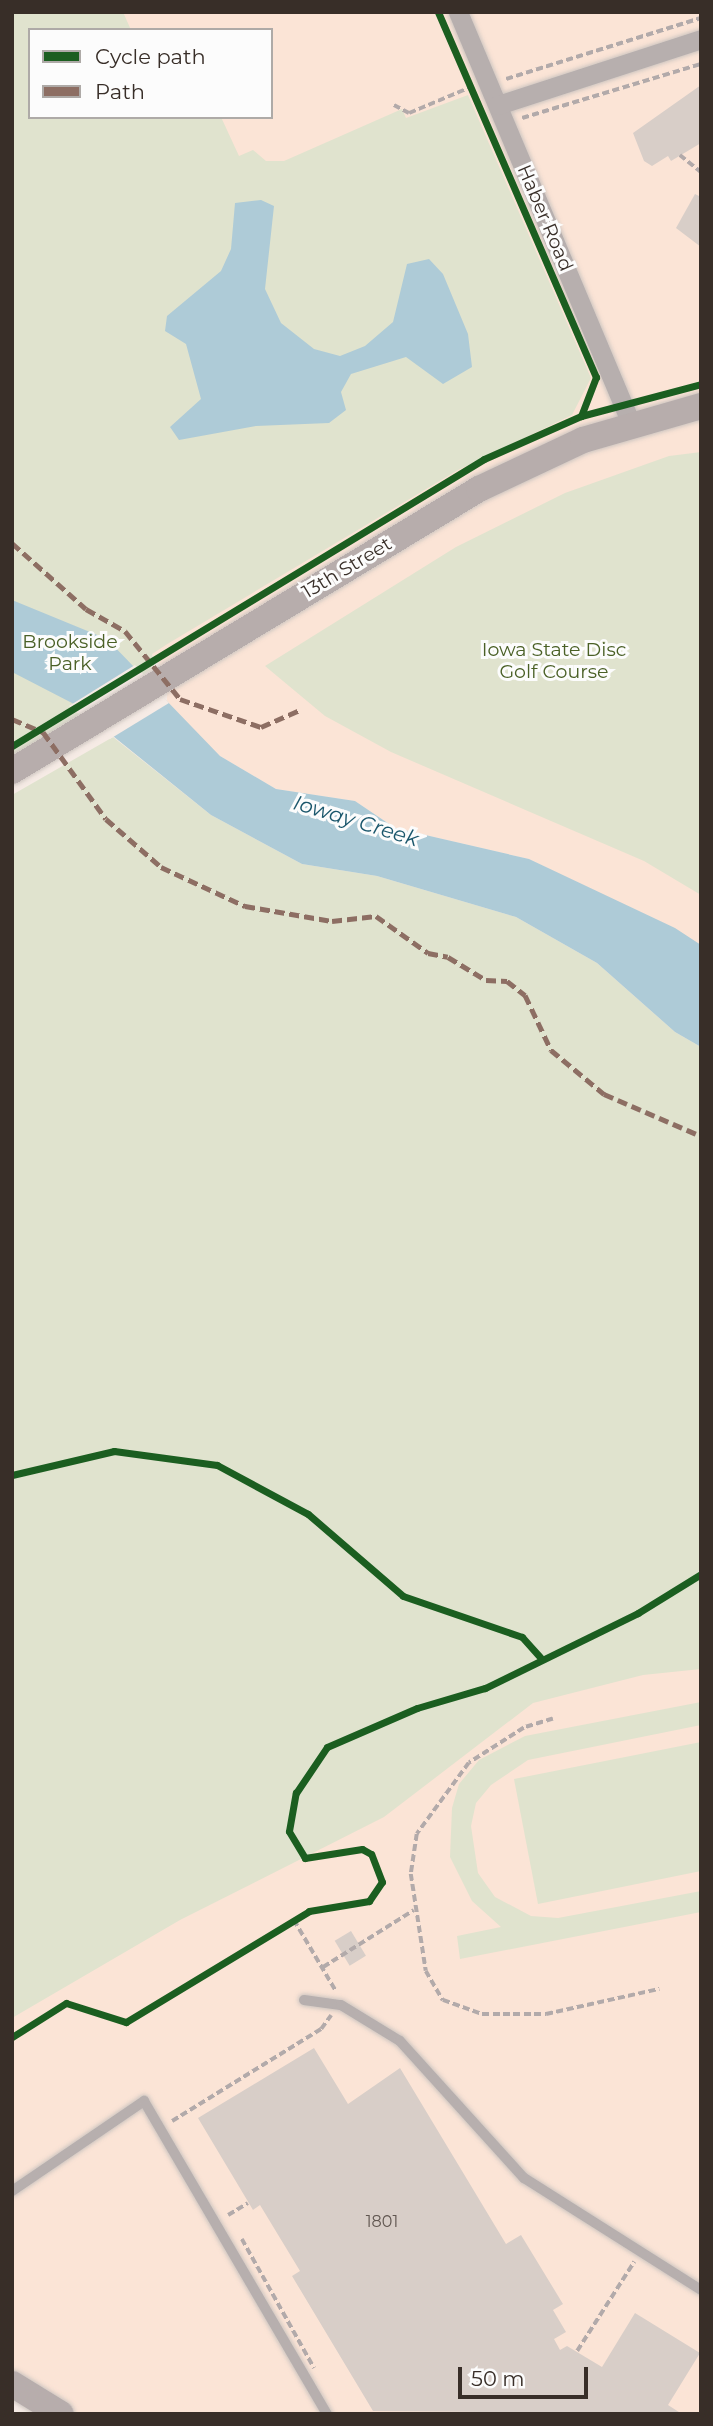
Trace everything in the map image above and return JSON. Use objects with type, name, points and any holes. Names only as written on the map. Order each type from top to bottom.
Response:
[{"type":"main road","name":"13th Street","points":[[12,771],[479,489],[631,424],[701,406]]},
{"type":"main road","points":[[12,2384],[61,2414]]},
{"type":"street","name":"Haber Road","points":[[458,12],[631,424]]},
{"type":"street","points":[[498,105],[701,39]]},
{"type":"lane","points":[[304,2000],[334,2004],[400,2041],[524,2178],[701,2290]]},
{"type":"lane","points":[[12,2191],[144,2101],[327,2414]]},
{"type":"path","points":[[558,12],[580,12]]},
{"type":"path","points":[[505,80],[701,18]]},
{"type":"path","points":[[505,123],[701,64]]},
{"type":"path","points":[[465,75],[475,98]]},
{"type":"path","points":[[394,105],[409,113],[479,85]]},
{"type":"path","points":[[680,155],[701,172]]},
{"type":"path","points":[[554,1719],[501,1740],[469,1763],[442,1798],[410,1852],[414,1910],[426,1971],[443,2000],[458,2009],[546,2014],[659,1989]]},
{"type":"path","points":[[323,1967],[414,1910]]},
{"type":"path","points":[[283,1927],[309,1911]]},
{"type":"path","points":[[177,2130],[170,2119],[321,2029],[334,2004],[336,1991],[294,1920]]},
{"type":"path","points":[[228,2215],[248,2203]]},
{"type":"path","points":[[222,2205],[316,2361],[314,2375]]},
{"type":"path","points":[[577,2351],[640,2252]]},
{"type":"shaded area","points":[[12,12],[701,12],[701,945],[529,859],[395,828],[355,801],[276,789],[220,756],[167,705],[167,676],[152,654],[60,559]]},
{"type":"shaded area","points":[[701,1564],[701,2414],[63,2414],[12,2383],[12,2003]]},
{"type":"green space","name":"Brookside Park","points":[[12,12],[123,12],[130,28],[28,28],[28,119],[222,119],[239,156],[253,150],[266,161],[284,161],[402,109],[406,118],[468,95],[591,378],[572,415],[458,470],[169,643],[152,654],[155,667],[12,757]]},
{"type":"green space","name":"Iowa State Disc Golf Course","points":[[701,452],[701,895],[644,861],[391,752],[325,716],[265,666],[456,547],[565,493],[669,456]]},
{"type":"green space","points":[[113,737],[211,815],[302,864],[377,876],[516,917],[597,963],[675,1032],[701,1047],[701,1669],[643,1675],[533,1703],[384,1817],[180,1920],[12,2018],[12,795]]},
{"type":"green space","points":[[701,1702],[701,1725],[528,1760],[491,1785],[476,1803],[471,1826],[478,1873],[495,1897],[531,1916],[558,1918],[701,1891],[701,1912],[460,1959],[457,1936],[501,1927],[472,1901],[450,1857],[452,1808],[459,1784],[479,1760],[525,1736]]},
{"type":"green space","points":[[701,1742],[701,1871],[538,1904],[514,1779]]},
{"type":"water","points":[[261,200],[274,206],[265,289],[281,323],[314,349],[340,356],[365,346],[393,322],[407,264],[429,259],[443,274],[468,334],[472,367],[443,384],[406,357],[351,374],[341,392],[346,410],[329,423],[256,426],[179,440],[170,427],[201,399],[186,344],[165,331],[167,316],[221,271],[231,249],[235,203]]},
{"type":"water","name":"Ioway Creek","points":[[12,600],[107,639],[220,756],[276,789],[355,801],[395,828],[529,859],[675,928],[701,945],[701,1047],[675,1032],[597,963],[516,917],[377,876],[302,864],[211,815],[72,703],[12,672]]},
{"type":"pier","points":[[135,665],[169,703],[110,739],[69,706]]},
{"type":"building","points":[[701,85],[701,143],[671,161],[668,156],[652,166],[644,161],[633,133]]},
{"type":"building","points":[[695,194],[701,197],[701,247],[676,228]]},
{"type":"building","points":[[351,1931],[366,1956],[350,1966],[335,1941]]},
{"type":"building","points":[[314,2048],[348,2104],[400,2068],[506,2244],[521,2235],[563,2304],[553,2310],[566,2332],[554,2339],[560,2350],[567,2346],[602,2367],[635,2313],[700,2353],[668,2405],[682,2414],[373,2411],[292,2276],[300,2271],[260,2205],[253,2210],[198,2118]]},
{"type":"marked path","points":[[12,543],[86,609],[125,631],[180,699],[261,727],[300,710]]},
{"type":"marked path","points":[[12,719],[43,732],[106,819],[161,867],[245,906],[332,921],[376,916],[428,953],[448,957],[486,980],[507,981],[525,995],[551,1050],[604,1094],[701,1136]]},
{"type":"cycle path","points":[[438,12],[596,377],[581,416]]},
{"type":"cycle path","points":[[12,746],[484,459],[581,416],[701,384]]},
{"type":"cycle path","points":[[12,1475],[114,1451],[217,1465],[308,1514],[403,1596],[522,1637],[540,1657]]},
{"type":"cycle path","points":[[12,2037],[66,2003],[126,2022],[309,1911],[369,1901],[382,1882],[371,1854],[362,1849],[305,1858],[289,1831],[296,1793],[327,1747],[417,1708],[485,1688],[638,1613],[701,1574]]}]
